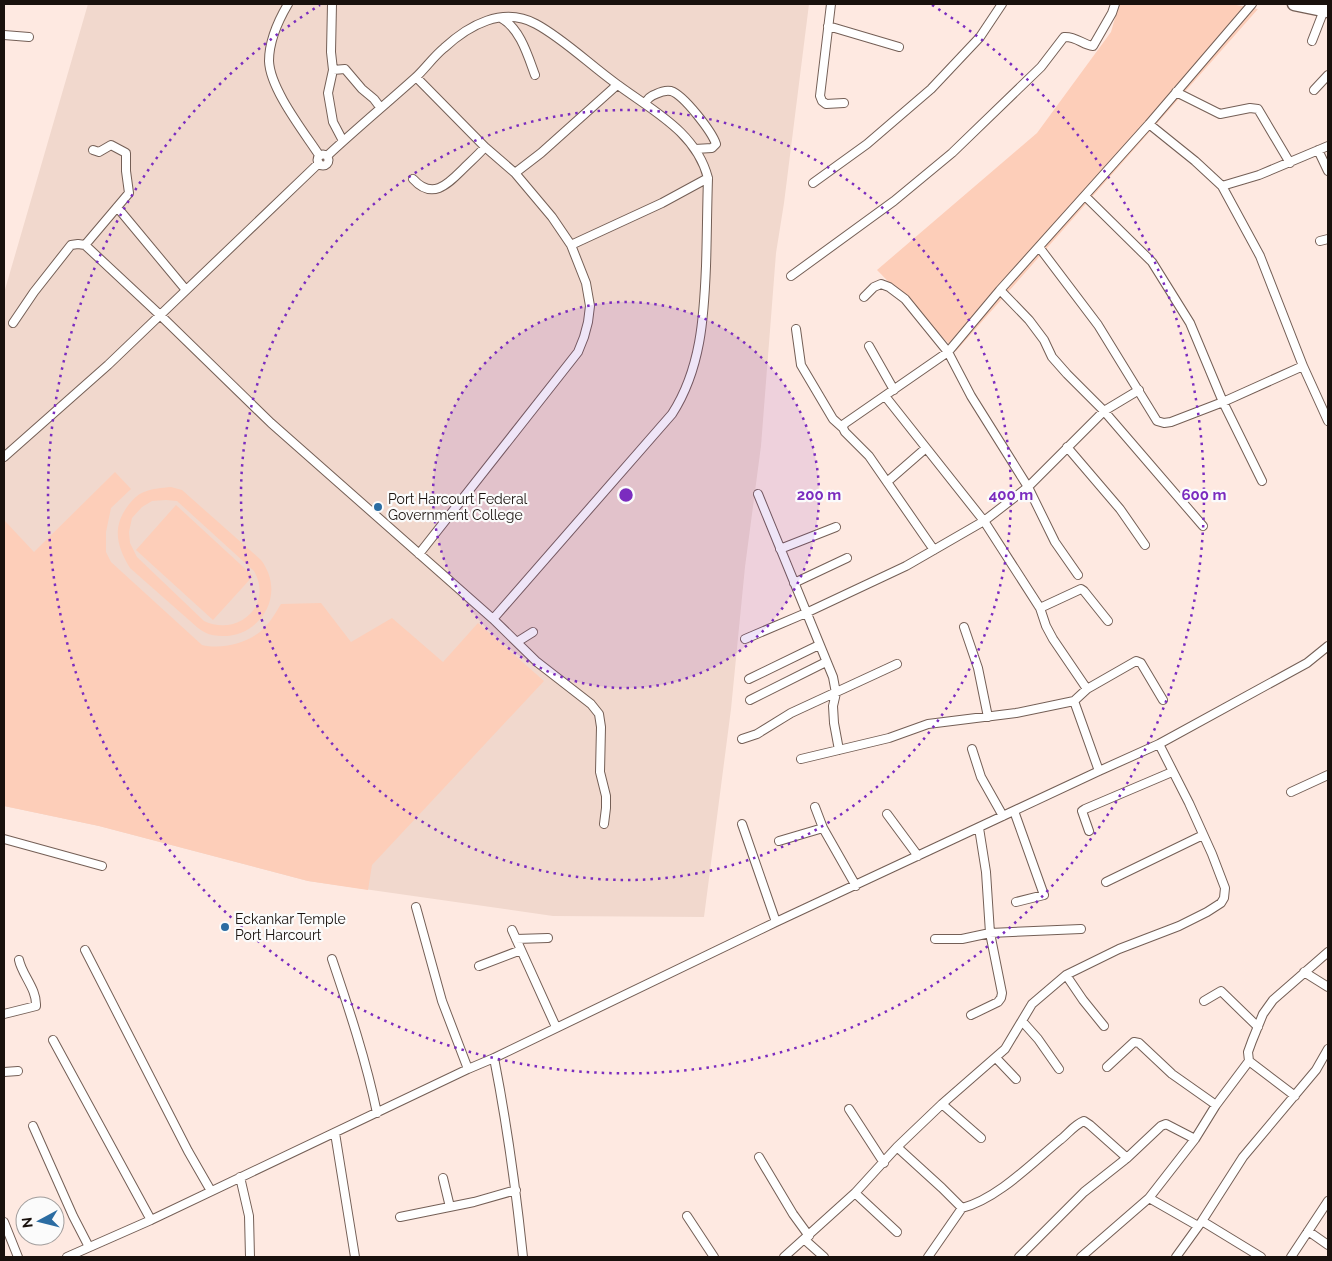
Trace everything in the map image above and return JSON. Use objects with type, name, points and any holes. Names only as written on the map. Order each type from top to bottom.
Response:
[{"type":"main road","points":[[1294,4],[1326,10]]},
{"type":"street","points":[[288,4],[280,17],[274,33],[270,50],[270,68],[275,85],[281,96],[322,158]]},
{"type":"street","points":[[332,4],[331,52],[333,70],[328,93],[333,122],[343,141]]},
{"type":"street","points":[[831,4],[820,96],[826,104],[844,103]]},
{"type":"street","points":[[814,183],[868,144],[931,89],[980,37],[1002,4]]},
{"type":"street","points":[[791,276],[894,201],[952,153],[1041,67],[1064,38],[1075,39],[1088,46],[1093,46],[1112,13],[1114,4]]},
{"type":"street","points":[[843,428],[844,424],[948,352],[1000,290],[1149,124],[1252,4]]},
{"type":"street","points":[[1312,41],[1326,10]]},
{"type":"street","points":[[500,17],[507,21],[515,31],[536,75]]},
{"type":"street","points":[[4,457],[108,365],[322,158],[416,77],[443,48],[464,31],[486,20],[513,17],[536,24],[680,130],[695,149],[708,178],[705,291],[696,362],[682,396],[672,414],[493,619]]},
{"type":"street","points":[[828,26],[899,47]]},
{"type":"street","points":[[4,35],[29,37]]},
{"type":"street","points":[[333,70],[345,69],[362,90],[374,99],[380,107]]},
{"type":"street","points":[[1314,90],[1328,75]]},
{"type":"street","points":[[416,77],[486,147],[515,173],[552,217],[571,245],[586,283],[590,306],[588,322],[578,352],[419,554]]},
{"type":"street","points":[[515,173],[541,153],[617,85]]},
{"type":"street","points":[[645,104],[652,95],[662,91],[671,92],[679,96],[704,123],[713,135],[716,144],[712,148],[695,149]]},
{"type":"street","points":[[1176,92],[1220,114],[1250,108],[1258,109],[1290,163]]},
{"type":"street","points":[[1149,124],[1195,161],[1222,186],[1260,256],[1303,366],[1328,421]]},
{"type":"street","points":[[84,245],[129,192],[126,153],[112,144],[99,152],[93,150]]},
{"type":"street","points":[[1222,186],[1259,175],[1328,146]]},
{"type":"street","points":[[413,179],[419,186],[426,189],[446,186],[486,147]]},
{"type":"street","points":[[1318,150],[1328,172]]},
{"type":"street","points":[[571,245],[662,203],[708,178]]},
{"type":"street","points":[[1085,196],[1152,262],[1190,323],[1223,402],[1262,481]]},
{"type":"street","points":[[117,207],[186,290]]},
{"type":"street","points":[[1320,241],[1328,239]]},
{"type":"street","points":[[13,323],[34,292],[71,245],[84,245],[160,315],[271,423],[493,619],[537,662],[591,704],[599,714],[601,727],[600,772],[606,796],[604,824]]},
{"type":"street","points":[[1039,247],[1098,326],[1158,421],[1164,423],[1223,402],[1303,366]]},
{"type":"street","points":[[864,297],[874,287],[881,284],[889,287],[905,299],[948,352],[971,396],[1028,487],[1055,542],[1078,575]]},
{"type":"street","points":[[1000,290],[1029,320],[1044,340],[1052,357],[1104,411],[1203,526]]},
{"type":"street","points":[[796,329],[801,365],[833,419],[868,456],[934,550]]},
{"type":"street","points":[[868,346],[894,390]]},
{"type":"street","points":[[745,639],[806,613],[906,566],[984,521],[1028,487],[1104,411],[1139,390]]},
{"type":"street","points":[[885,396],[984,521],[1040,608],[1053,639],[1088,689]]},
{"type":"street","points":[[886,482],[926,448]]},
{"type":"street","points":[[1067,448],[1120,510],[1145,545]]},
{"type":"street","points":[[758,494],[833,677],[836,693],[833,706],[840,750]]},
{"type":"street","points":[[780,549],[836,526]]},
{"type":"street","points":[[794,583],[847,558]]},
{"type":"street","points":[[1040,608],[1081,589],[1108,621]]},
{"type":"street","points":[[964,627],[978,668],[988,717]]},
{"type":"street","points":[[517,642],[533,632]]},
{"type":"street","points":[[749,679],[819,644]]},
{"type":"street","points":[[67,1257],[151,1220],[776,922],[1159,744],[1306,664],[1328,646]]},
{"type":"street","points":[[801,759],[889,738],[928,724],[1046,708],[1074,701],[1088,689],[1136,661],[1139,661],[1163,700]]},
{"type":"street","points":[[750,700],[826,662]]},
{"type":"street","points":[[742,739],[757,734],[791,713],[898,664]]},
{"type":"street","points":[[1074,701],[1099,771]]},
{"type":"street","points":[[784,1257],[855,1193],[897,1147],[942,1104],[1005,1049],[1032,1004],[1066,975],[1118,949],[1179,926],[1221,903],[1226,894],[1225,888],[1203,835],[1159,744]]},
{"type":"street","points":[[972,749],[981,777],[1003,816]]},
{"type":"street","points":[[1089,832],[1082,811],[1172,772]]},
{"type":"street","points":[[1291,792],[1328,775]]},
{"type":"street","points":[[815,807],[823,828],[856,886]]},
{"type":"street","points":[[1014,811],[1044,895],[1016,902]]},
{"type":"street","points":[[886,814],[918,856]]},
{"type":"street","points":[[742,824],[776,922]]},
{"type":"street","points":[[779,842],[823,828]]},
{"type":"street","points":[[971,1016],[998,1002],[1002,993],[990,933],[986,872],[979,828]]},
{"type":"street","points":[[1106,882],[1203,835]]},
{"type":"street","points":[[4,839],[102,866]]},
{"type":"street","points":[[416,907],[442,1001],[468,1069]]},
{"type":"street","points":[[934,939],[962,939],[990,933],[1081,929]]},
{"type":"street","points":[[512,930],[556,1027]]},
{"type":"street","points":[[516,939],[548,938]]},
{"type":"street","points":[[85,950],[188,1151],[211,1190]]},
{"type":"street","points":[[479,966],[521,950]]},
{"type":"street","points":[[1081,1257],[1149,1198],[1195,1138],[1216,1105],[1249,1061],[1248,1052],[1263,1014],[1273,1000],[1328,952]]},
{"type":"street","points":[[332,958],[371,1084],[377,1113]]},
{"type":"street","points":[[4,1014],[36,1006],[36,999],[19,960]]},
{"type":"street","points":[[1304,972],[1328,987]]},
{"type":"street","points":[[1066,975],[1104,1026]]},
{"type":"street","points":[[1204,1001],[1221,991],[1258,1027]]},
{"type":"street","points":[[1022,1021],[1038,1039],[1059,1069]]},
{"type":"street","points":[[53,1040],[151,1220]]},
{"type":"street","points":[[1107,1067],[1134,1042],[1139,1042],[1172,1074],[1216,1105]]},
{"type":"street","points":[[1176,1257],[1200,1224],[1243,1157],[1316,1070],[1328,1049]]},
{"type":"street","points":[[494,1058],[504,1108],[516,1190],[522,1257]]},
{"type":"street","points":[[996,1058],[1016,1079]]},
{"type":"street","points":[[1249,1061],[1295,1096]]},
{"type":"street","points":[[4,1072],[18,1071]]},
{"type":"street","points":[[942,1104],[981,1138]]},
{"type":"street","points":[[849,1109],[884,1163]]},
{"type":"street","points":[[928,1257],[962,1208],[973,1205],[998,1190],[1084,1121],[1127,1158]]},
{"type":"street","points":[[1019,1257],[1084,1192],[1127,1158],[1161,1126],[1166,1124],[1195,1138]]},
{"type":"street","points":[[33,1126],[73,1216],[89,1247]]},
{"type":"street","points":[[335,1133],[355,1257]]},
{"type":"street","points":[[897,1147],[962,1208]]},
{"type":"street","points":[[759,1157],[807,1238],[824,1257]]},
{"type":"street","points":[[240,1177],[249,1216],[250,1257]]},
{"type":"street","points":[[443,1178],[450,1207]]},
{"type":"street","points":[[400,1217],[474,1202],[516,1190]]},
{"type":"street","points":[[855,1193],[896,1232]]},
{"type":"street","points":[[1149,1198],[1200,1224],[1249,1254],[1261,1257]]},
{"type":"street","points":[[1291,1257],[1328,1201]]},
{"type":"street","points":[[687,1216],[714,1257]]},
{"type":"street","points":[[4,1222],[18,1257]]},
{"type":"street","points":[[1308,1231],[1328,1245]]},
{"type":"shaded area","name":"Port Harcourt Federal Government College","points":[[88,4],[809,4],[776,253],[761,446],[745,567],[731,709],[704,917],[553,916],[308,881],[99,826],[4,806],[4,293]]},
{"type":"shaded area","points":[[1119,4],[1231,4],[1258,9],[956,351],[877,270],[1037,133],[1111,32]]},
{"type":"shaded area","points":[[115,472],[131,489],[111,508],[106,532],[106,552],[111,562],[202,645],[227,646],[252,637],[267,625],[281,604],[321,603],[351,642],[392,618],[443,662],[478,623],[544,681],[372,865],[368,890],[308,881],[99,826],[4,806],[4,520],[34,552]]},
{"type":"shaded area","points":[[171,487],[182,490],[261,560],[269,574],[271,589],[264,615],[254,625],[242,632],[228,636],[212,635],[198,628],[130,568],[122,553],[118,538],[119,522],[130,502],[144,492]],"holes":[[[152,501],[177,501],[254,571],[259,584],[259,596],[256,606],[249,615],[240,621],[229,625],[216,625],[204,621],[137,557],[130,543],[129,532],[132,518],[142,507]]]},
{"type":"shaded area","points":[[176,505],[253,576],[213,620],[136,550]]},
{"type":"place","name":"Port Harcourt Federal Government College","points":[[378,507]]},
{"type":"place","name":"Eckankar Temple Port Harcourt","points":[[225,927]]}]
